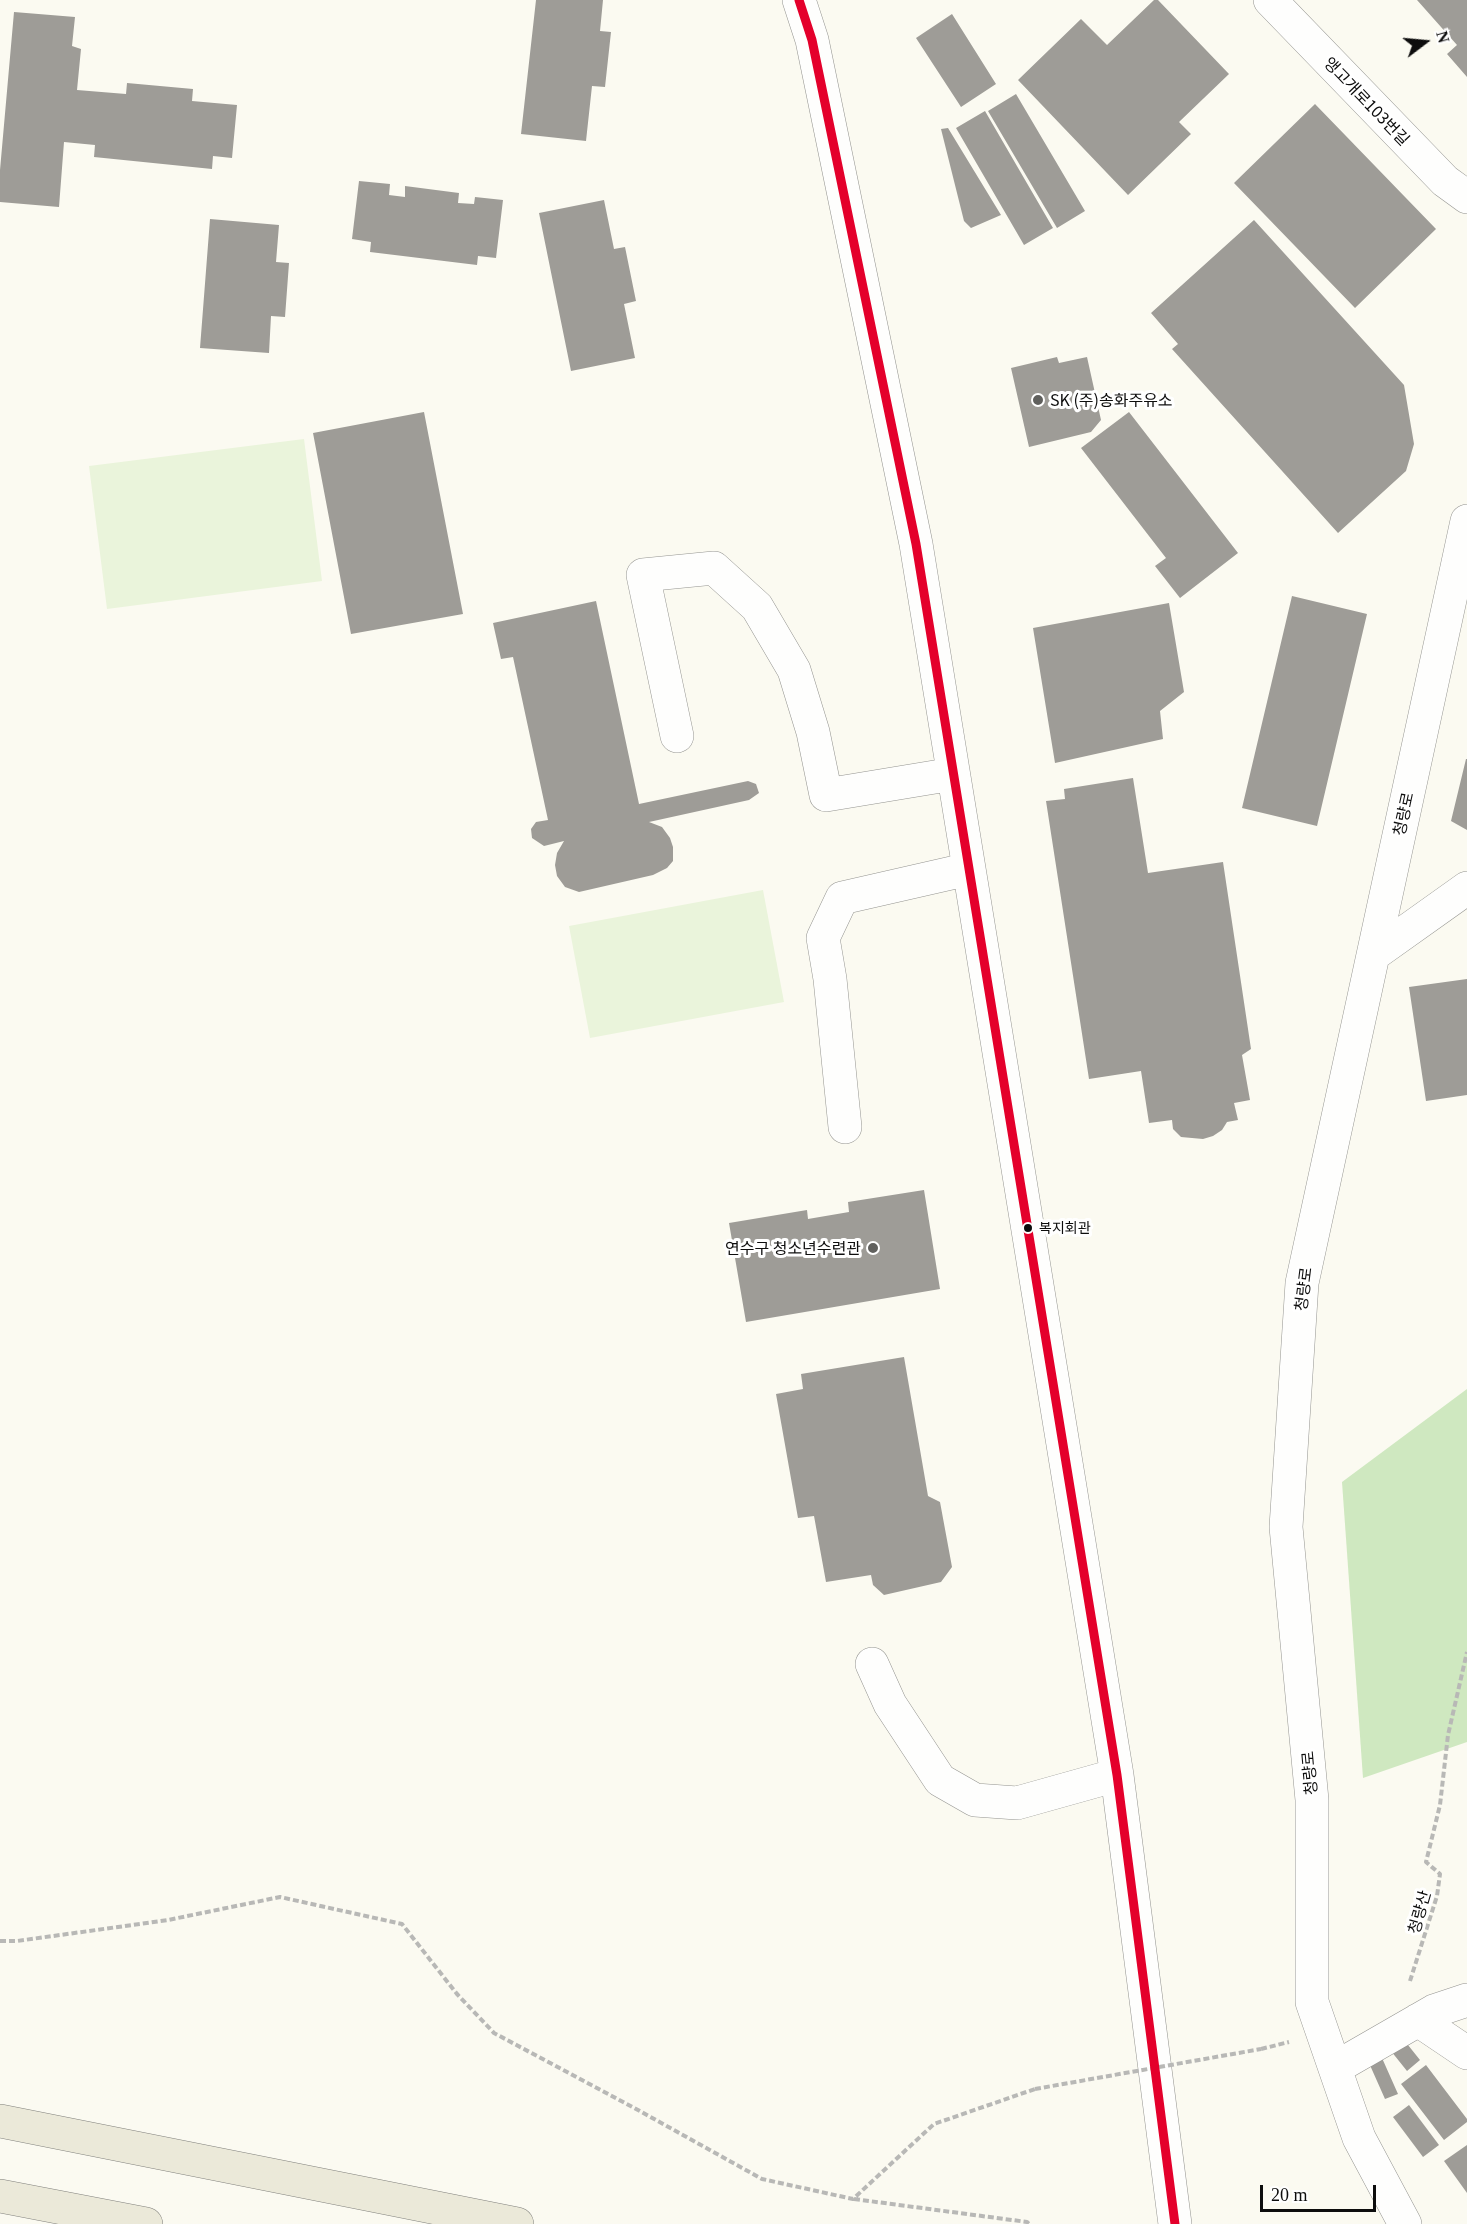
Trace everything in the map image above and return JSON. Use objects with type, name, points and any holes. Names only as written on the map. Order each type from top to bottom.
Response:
[{"type":"main road","points":[[0,2121],[517,2224]]},
{"type":"main road","points":[[0,2196],[146,2224]]},
{"type":"street","points":[[799,0],[814,52],[916,544],[1117,1775],[1176,2224]]},
{"type":"street","name":"앵고개로103번길","points":[[1270,0],[1444,181],[1467,197]]},
{"type":"street","name":"청량로","points":[[1405,2224],[1359,2138],[1312,2002],[1312,1800],[1286,1527],[1302,1282],[1467,521]]},
{"type":"street","points":[[677,736],[642,575],[714,568],[757,607],[794,670],[813,732],[826,795],[953,774]]},
{"type":"street","points":[[845,1127],[830,979],[823,938],[842,898],[969,869]]},
{"type":"street","points":[[1373,955],[1467,888]]},
{"type":"street","points":[[872,1664],[890,1704],[940,1780],[975,1800],[1017,1803],[1117,1775]]},
{"type":"street","points":[[1335,2068],[1434,2011],[1467,2000]]},
{"type":"street","points":[[1418,2020],[1467,2053]]},
{"type":"path","name":"청량산","points":[[1407,1986],[1413,1977],[1437,1896],[1440,1874],[1426,1862],[1440,1805],[1448,1735],[1467,1652]]},
{"type":"path","points":[[0,1941],[17,1941],[168,1920],[280,1897],[402,1924],[457,1994],[494,2033],[638,2109],[762,2179],[853,2199],[1029,2224]]},
{"type":"path","points":[[853,2199],[934,2124],[1035,2089],[1261,2049],[1323,2034]]},
{"type":"green space","points":[[304,439],[322,581],[107,609],[89,466]]},
{"type":"green space","points":[[763,890],[784,1002],[590,1038],[569,926]]},
{"type":"green space","points":[[1467,1389],[1467,1742],[1363,1778],[1342,1482]]},
{"type":"building","points":[[536,0],[603,0],[600,31],[611,32],[605,87],[592,86],[586,141],[521,134]]},
{"type":"building","points":[[1154,0],[1158,0],[1229,74],[1179,122],[1191,134],[1128,195],[1018,80],[1081,19],[1107,45]]},
{"type":"building","points":[[1417,0],[1467,0],[1467,77],[1447,54],[1457,45]]},
{"type":"building","points":[[14,12],[75,17],[72,46],[81,49],[77,90],[126,94],[127,83],[193,89],[192,101],[237,105],[232,158],[213,156],[212,169],[94,157],[95,145],[64,142],[59,207],[0,202],[0,170]]},
{"type":"building","points":[[952,14],[996,84],[961,107],[916,38]]},
{"type":"building","points":[[1016,94],[1085,211],[1057,228],[988,111]]},
{"type":"building","points":[[1315,104],[1436,229],[1355,308],[1234,183]]},
{"type":"building","points":[[985,111],[1053,228],[1024,245],[956,128]]},
{"type":"building","points":[[948,128],[1001,215],[971,228],[964,221],[941,129]]},
{"type":"building","points":[[359,181],[390,184],[389,195],[405,197],[405,186],[459,193],[458,203],[474,204],[475,197],[503,200],[496,258],[478,256],[477,265],[370,252],[371,242],[352,239]]},
{"type":"building","points":[[604,200],[614,249],[625,247],[636,301],[624,304],[635,358],[571,371],[539,213]]},
{"type":"building","points":[[210,219],[279,225],[276,262],[289,263],[285,317],[271,316],[269,353],[200,348]]},
{"type":"building","points":[[1254,220],[1404,385],[1414,444],[1406,471],[1338,533],[1172,349],[1178,344],[1151,313]]},
{"type":"building","points":[[1057,357],[1059,363],[1087,357],[1101,420],[1091,432],[1029,447],[1011,368]]},
{"type":"building","points":[[424,412],[463,614],[351,634],[313,433]]},
{"type":"building","points":[[1129,412],[1238,553],[1180,598],[1155,566],[1166,558],[1081,448]]},
{"type":"building","points":[[1292,596],[1367,614],[1317,826],[1242,808]]},
{"type":"building","points":[[596,601],[639,804],[748,781],[756,784],[759,793],[749,800],[649,822],[662,827],[670,838],[673,847],[673,861],[667,868],[653,875],[579,892],[565,887],[557,876],[555,865],[557,853],[564,841],[544,846],[532,838],[531,829],[536,822],[548,820],[513,657],[501,659],[493,623]]},
{"type":"building","points":[[1169,603],[1184,692],[1160,711],[1163,739],[1055,763],[1033,628]]},
{"type":"building","points":[[1467,759],[1467,830],[1451,821]]},
{"type":"building","points":[[1133,778],[1148,873],[1223,862],[1251,1049],[1242,1055],[1250,1100],[1234,1103],[1238,1120],[1227,1122],[1222,1130],[1203,1139],[1181,1137],[1173,1129],[1172,1120],[1149,1123],[1141,1071],[1089,1079],[1046,801],[1065,799],[1064,789]]},
{"type":"building","points":[[1467,979],[1467,1095],[1426,1101],[1409,987]]},
{"type":"building","points":[[924,1190],[940,1289],[746,1322],[729,1223],[807,1210],[808,1219],[849,1212],[848,1202]]},
{"type":"building","points":[[904,1357],[928,1496],[940,1502],[952,1567],[941,1582],[884,1595],[873,1585],[871,1575],[826,1582],[814,1516],[798,1518],[776,1394],[803,1389],[801,1374]]},
{"type":"building","points":[[1404,2040],[1420,2060],[1407,2071],[1391,2051]]},
{"type":"building","points":[[1382,2058],[1398,2094],[1385,2099],[1369,2063]]},
{"type":"building","points":[[1426,2065],[1467,2119],[1467,2122],[1444,2140],[1401,2084]]},
{"type":"building","points":[[1409,2105],[1439,2145],[1423,2157],[1393,2117]]},
{"type":"building","points":[[1467,2145],[1467,2193],[1444,2161]]},
{"type":"transit line","points":[[799,0],[812,40],[916,544],[1117,1775],[1175,2224]]},
{"type":"place","name":"SK (주)송화주유소","points":[[1038,400]]},
{"type":"place","name":"복지회관","points":[[1028,1228]]},
{"type":"place","name":"연수구 청소년수련관","points":[[873,1248]]}]
